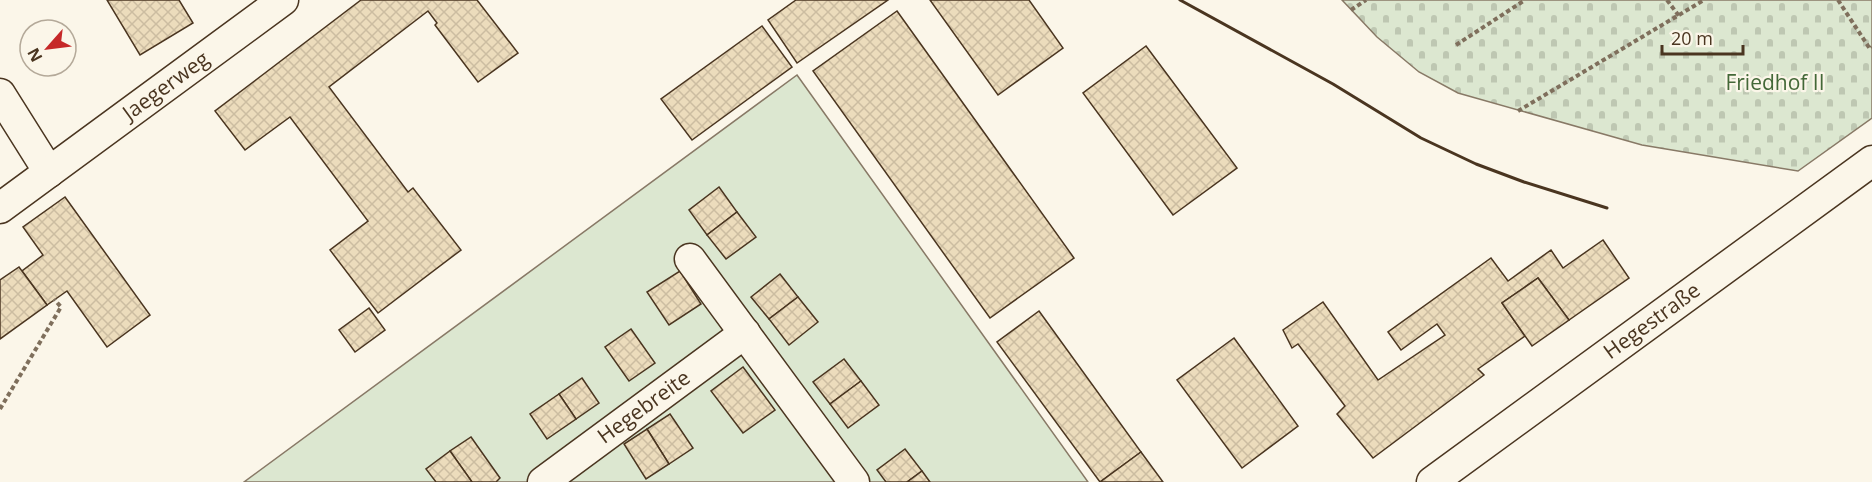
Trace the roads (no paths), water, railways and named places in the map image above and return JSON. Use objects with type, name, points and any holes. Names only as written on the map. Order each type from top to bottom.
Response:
[{"type":"street","name":"Jaegerweg","points":[[0,208],[283,0]]},
{"type":"street","points":[[0,94],[49,171]]},
{"type":"street","name":"Hegestraße","points":[[1432,482],[1872,161]]},
{"type":"street","points":[[690,259],[854,482]]},
{"type":"street","name":"Hegebreite","points":[[543,482],[745,333]]},
{"type":"park label","name":"Friedhof II","points":[[1775,83]]}]
